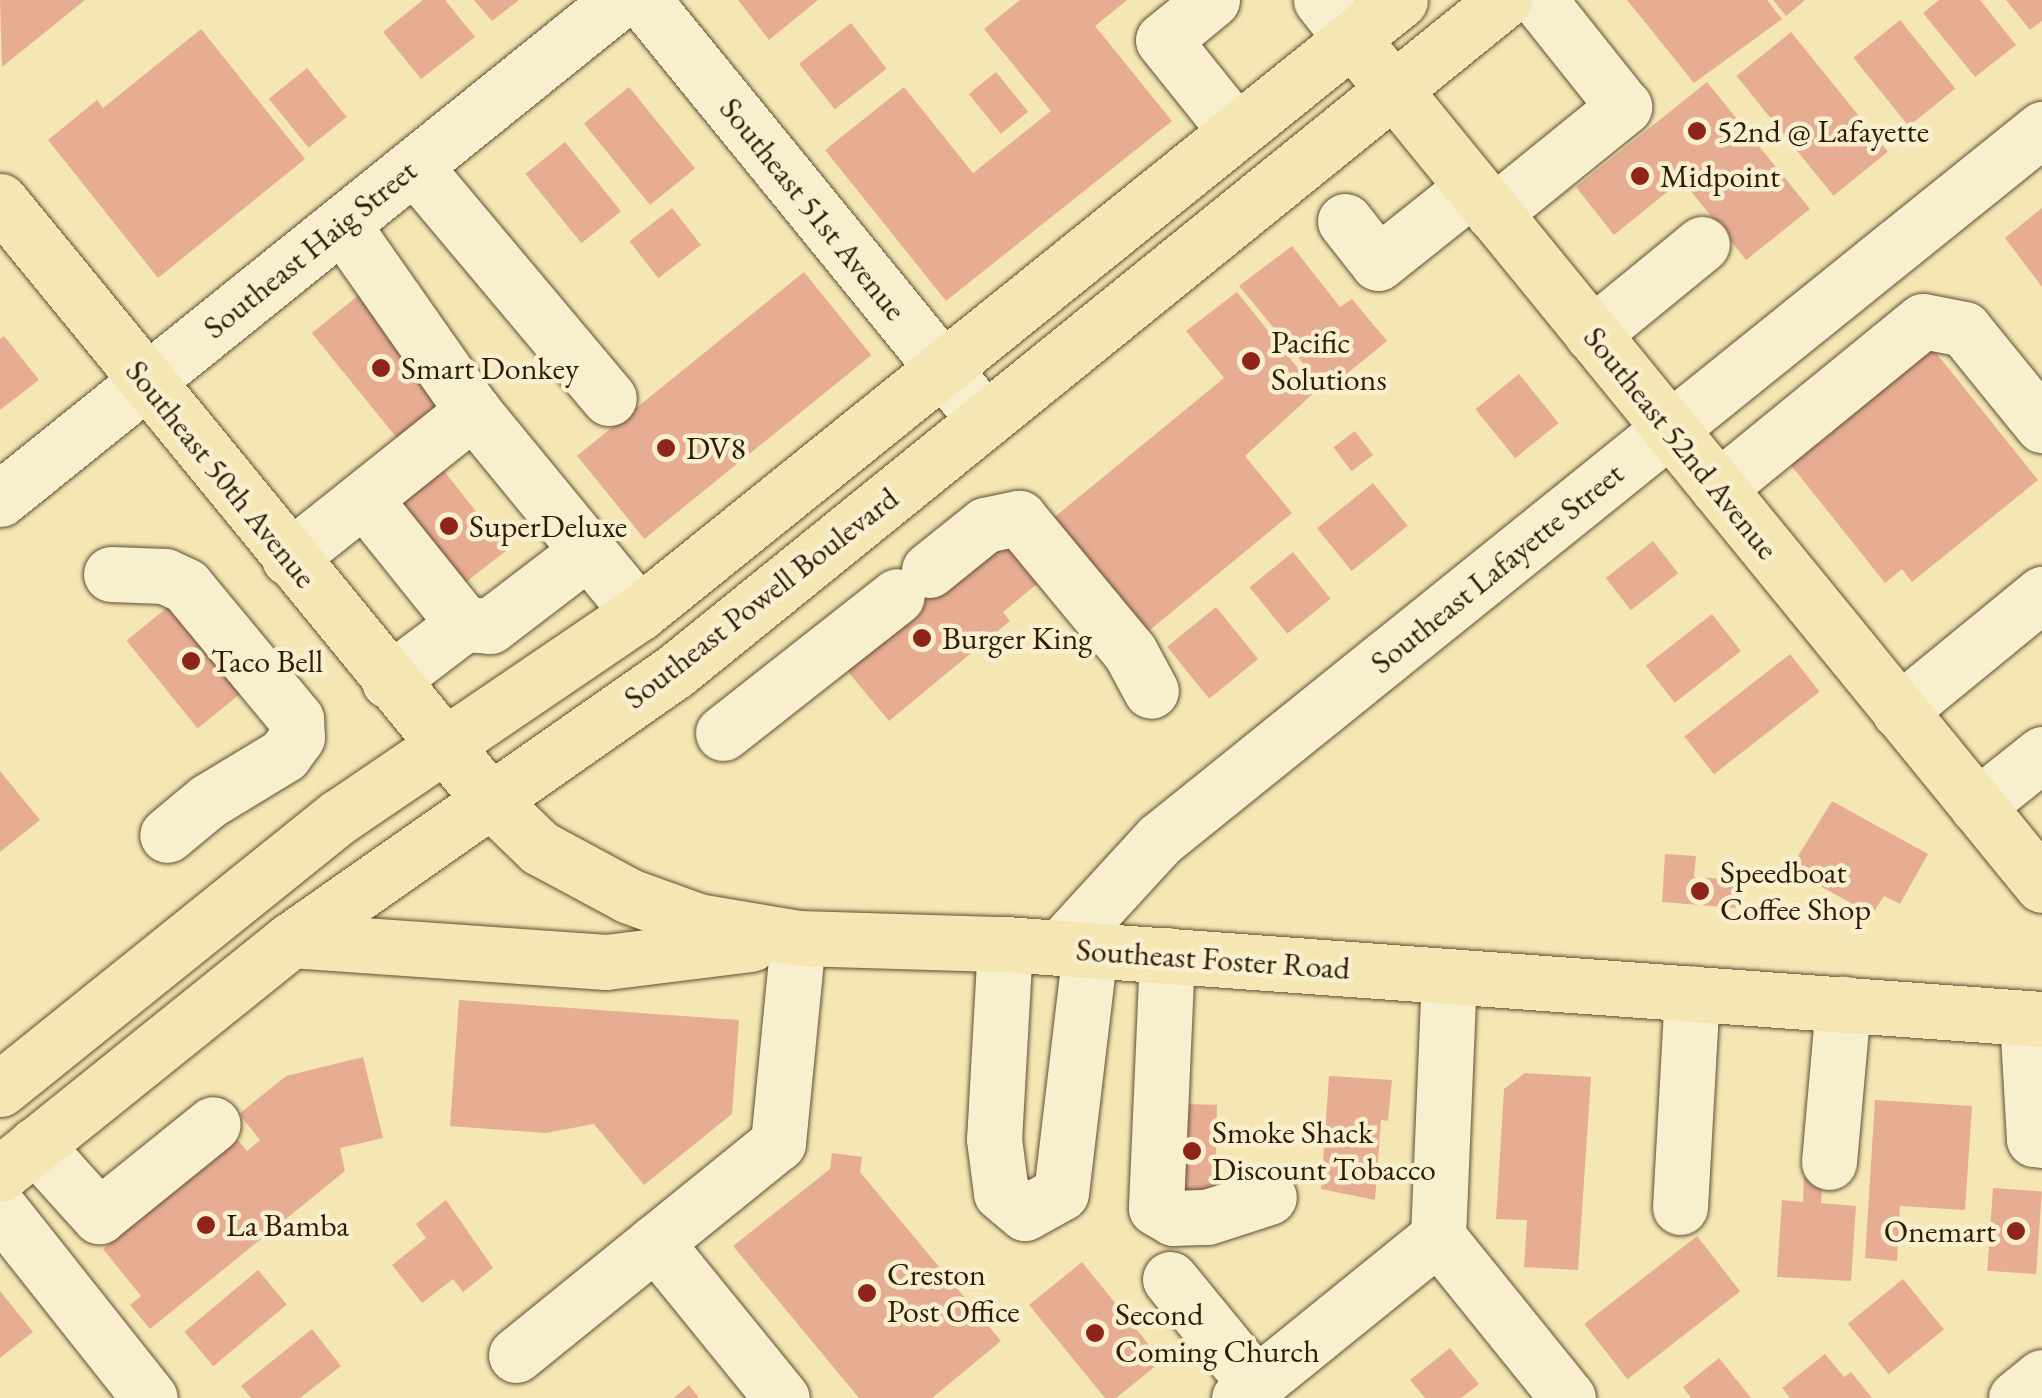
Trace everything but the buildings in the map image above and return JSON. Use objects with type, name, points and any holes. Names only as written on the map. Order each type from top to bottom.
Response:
[{"type":"main road","name":"Southeast Powell Boulevard","points":[[0,1089],[340,816],[638,613],[943,369],[1236,132],[1336,19],[1400,0]]},
{"type":"main road","name":"Southeast Powell Boulevard","points":[[18,1159],[291,940],[674,672],[1504,0]]},
{"type":"main road","name":"Southeast 52nd Avenue","points":[[1336,19],[2042,885]]},
{"type":"main road","name":"Southeast 50th Avenue","points":[[0,201],[443,746]]},
{"type":"main road","name":"Southeast Foster Road","points":[[443,746],[489,799],[540,848],[629,896],[698,921],[798,938],[1005,944],[2034,1018]]},
{"type":"main road","points":[[291,940],[606,962],[798,938]]},
{"type":"street","name":"Southeast Haig Street","points":[[0,500],[620,0]]},
{"type":"street","name":"Southeast 51st Avenue","points":[[642,0],[984,419]]},
{"type":"street","points":[[1212,0],[1163,40],[1236,132]]},
{"type":"street","points":[[1345,222],[1378,262],[1483,200],[1624,106],[1539,0]]},
{"type":"street","name":"Southeast Lafayette Street","points":[[1075,949],[1159,840],[2042,129]]},
{"type":"street","points":[[414,166],[609,398]]},
{"type":"street","points":[[342,224],[474,410],[638,613]]},
{"type":"street","points":[[1592,334],[1702,244]]},
{"type":"street","points":[[1876,262],[1923,321],[1964,329],[2042,425]]},
{"type":"street","points":[[1718,488],[1923,321]]},
{"type":"street","points":[[289,558],[474,410]]},
{"type":"street","points":[[364,500],[534,686]]},
{"type":"street","points":[[723,733],[985,525],[1019,518],[1130,652],[1151,691]]},
{"type":"street","points":[[388,681],[588,552]]},
{"type":"street","points":[[111,574],[165,576],[186,586],[296,719],[298,736],[284,755],[208,801],[167,835]]},
{"type":"street","points":[[1900,710],[2042,594]]},
{"type":"street","points":[[1977,806],[2042,754]]},
{"type":"street","points":[[516,1355],[778,1144],[798,938]]},
{"type":"street","points":[[1005,944],[994,1139],[1001,1193],[1025,1213],[1061,1193],[1075,949]]},
{"type":"street","points":[[1167,955],[1156,1208],[1173,1218],[1206,1217],[1269,1197]]},
{"type":"street","points":[[1449,976],[1438,1237],[1568,1398]]},
{"type":"street","points":[[1680,1207],[1692,993]]},
{"type":"street","points":[[1829,1162],[1843,1004]]},
{"type":"street","points":[[2034,1018],[2034,1139],[2042,1140]]},
{"type":"street","points":[[18,1159],[99,1216],[213,1124]]},
{"type":"street","points":[[0,1209],[150,1398]]},
{"type":"street","points":[[1170,1280],[1247,1391],[1438,1237]]},
{"type":"street","points":[[656,1242],[782,1398]]},
{"type":"street","points":[[2016,1398],[2042,1377]]},
{"type":"place","name":"52nd @ Lafayette","points":[[1697,131]]},
{"type":"place","name":"Midpoint","points":[[1640,176]]},
{"type":"place","name":"Pacific Solutions","points":[[1251,361]]},
{"type":"place","name":"Smart Donkey","points":[[381,368]]},
{"type":"place","name":"DV8","points":[[666,448]]},
{"type":"place","name":"SuperDeluxe","points":[[449,526]]},
{"type":"place","name":"Burger King","points":[[922,638]]},
{"type":"place","name":"Taco Bell","points":[[191,661]]},
{"type":"place","name":"Speedboat Coffee Shop","points":[[1700,891]]},
{"type":"place","name":"Smoke Shack Discount Tobacco","points":[[1192,1151]]},
{"type":"place","name":"La Bamba","points":[[206,1225]]},
{"type":"place","name":"Onemart","points":[[2016,1231]]},
{"type":"place","name":"Creston Post Office","points":[[867,1293]]},
{"type":"place","name":"Second Coming Church","points":[[1095,1333]]}]
